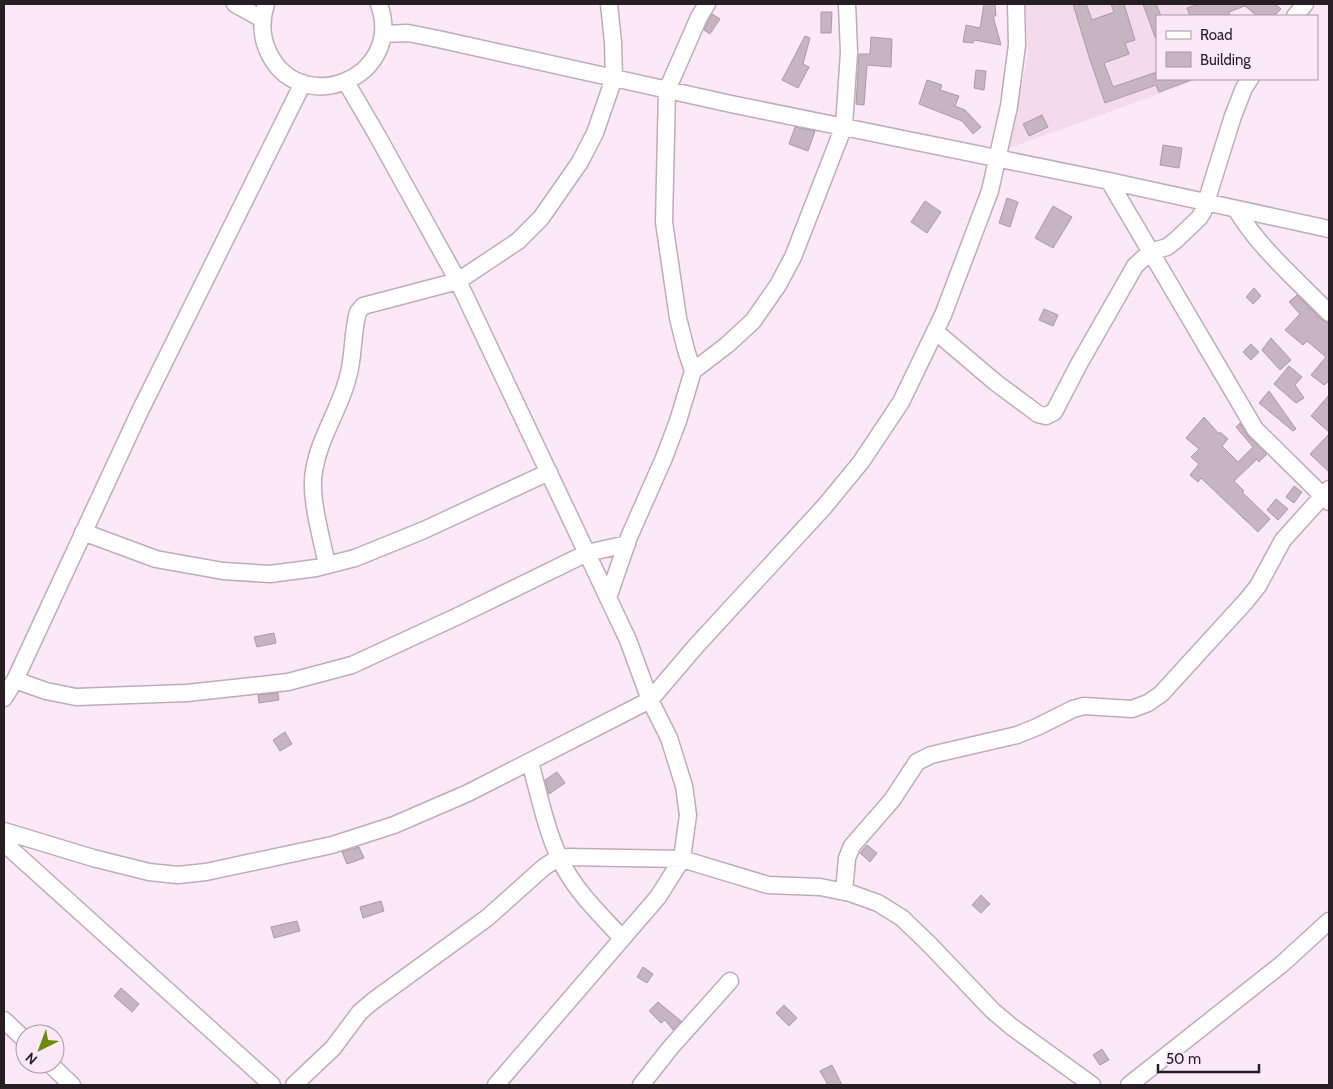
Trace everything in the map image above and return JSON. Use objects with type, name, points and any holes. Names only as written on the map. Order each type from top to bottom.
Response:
[{"type":"street","points":[[234,4],[264,11],[263,39],[271,58],[285,73],[303,83],[317,86],[332,86],[346,82],[360,74],[371,63],[379,49],[384,34],[383,14],[379,4]]},
{"type":"street","points":[[326,566],[313,491],[314,472],[320,447],[340,403],[348,376],[355,321],[358,312],[363,306],[458,281],[518,240],[541,218],[580,162],[595,133],[614,78],[610,4]]},
{"type":"street","points":[[694,371],[686,350],[678,318],[664,222],[667,90],[699,17],[707,4]]},
{"type":"street","points":[[608,598],[627,544],[667,449],[694,371],[753,321],[778,285],[793,257],[844,126],[849,52],[847,4]]},
{"type":"street","points":[[4,831],[93,858],[149,872],[178,875],[206,872],[332,845],[394,826],[468,793],[650,700],[824,506],[861,462],[901,402],[935,331],[972,242],[990,190],[1010,98],[1016,45],[1016,4]]},
{"type":"street","points":[[1296,15],[1305,4]]},
{"type":"street","points":[[384,34],[416,34],[731,104],[844,126],[1329,229]]},
{"type":"street","points":[[935,331],[1002,387],[1038,414],[1046,416],[1054,412],[1135,266],[1150,252],[1167,247],[1199,218],[1206,202],[1233,116],[1244,88],[1249,80]]},
{"type":"street","points":[[346,82],[458,281],[628,640],[650,700],[669,738],[684,786],[688,815],[682,859],[658,897],[496,1085]]},
{"type":"street","points":[[4,698],[15,680],[140,411],[303,83]]},
{"type":"street","points":[[844,892],[847,858],[852,846],[892,800],[918,762],[931,755],[1017,734],[1084,706],[1132,709],[1148,703],[1161,694],[1246,600],[1258,586],[1283,540],[1327,495],[1255,429],[1109,182]]},
{"type":"street","points":[[1236,209],[1244,223],[1259,240],[1329,313]]},
{"type":"street","points":[[83,532],[156,559],[223,571],[270,574],[316,568],[356,558],[424,530],[549,472]]},
{"type":"street","points":[[15,680],[46,691],[76,697],[187,693],[288,682],[352,665],[587,554],[627,544]]},
{"type":"street","points":[[530,762],[560,859],[574,884],[587,901],[622,938]]},
{"type":"street","points":[[4,843],[272,1085]]},
{"type":"street","points":[[294,1085],[333,1048],[360,1012],[373,1001],[487,918],[544,866],[554,860],[568,857],[682,859],[768,885],[820,887],[844,892],[878,903],[902,918],[993,1011],[1018,1032],[1092,1085]]},
{"type":"street","points":[[1130,1085],[1282,964],[1329,921]]},
{"type":"street","points":[[642,1085],[671,1047],[730,981]]},
{"type":"street","points":[[4,1020],[15,1030]]},
{"type":"street","points":[[60,1074],[72,1085]]},
{"type":"shaded area","points":[[1025,4],[1218,4],[1222,15],[1156,15],[1156,80],[1197,80],[1007,149],[1028,55]]},
{"type":"building","points":[[984,4],[995,4],[996,16],[993,16],[1001,45],[974,40],[973,43],[963,42],[966,25],[980,28]]},
{"type":"building","points":[[1073,4],[1086,4],[1092,20],[1114,12],[1111,4],[1124,4],[1135,40],[1125,43],[1129,54],[1104,63],[1113,87],[1156,72],[1156,80],[1191,80],[1159,92],[1156,85],[1105,103]]},
{"type":"building","points":[[1143,4],[1156,4],[1161,15],[1156,15],[1155,37]]},
{"type":"building","points":[[1199,4],[1275,4],[1281,9],[1275,15],[1256,15],[1245,6],[1229,12],[1230,15],[1190,15],[1187,8]]},
{"type":"building","points":[[821,12],[832,12],[831,33],[821,33]]},
{"type":"building","points":[[712,14],[720,19],[710,34],[704,30]]},
{"type":"building","points":[[805,36],[810,38],[803,64],[809,67],[798,88],[782,80]]},
{"type":"building","points":[[871,37],[892,39],[891,67],[867,65],[864,105],[856,104],[859,54],[870,54]]},
{"type":"building","points":[[976,70],[986,71],[984,90],[974,88]]},
{"type":"building","points":[[927,80],[942,85],[940,90],[959,96],[955,106],[965,110],[981,127],[973,134],[962,121],[919,104]]},
{"type":"building","points":[[1042,115],[1048,127],[1029,136],[1023,124]]},
{"type":"building","points":[[795,127],[815,131],[808,151],[789,144]]},
{"type":"building","points":[[1163,145],[1182,148],[1179,168],[1160,165]]},
{"type":"building","points":[[1007,198],[1018,202],[1010,227],[999,223]]},
{"type":"building","points":[[925,201],[941,212],[927,233],[911,222]]},
{"type":"building","points":[[1053,206],[1072,217],[1053,248],[1035,238]]},
{"type":"building","points":[[1254,288],[1261,296],[1253,304],[1246,297]]},
{"type":"building","points":[[1297,295],[1322,320],[1329,323],[1329,381],[1324,385],[1311,375],[1326,357],[1307,341],[1303,345],[1285,330],[1300,314],[1289,302]]},
{"type":"building","points":[[1044,309],[1058,315],[1053,326],[1039,320]]},
{"type":"building","points":[[1271,338],[1291,360],[1280,370],[1262,350]]},
{"type":"building","points":[[1251,344],[1259,352],[1251,360],[1243,352]]},
{"type":"building","points":[[1289,366],[1302,377],[1295,385],[1304,398],[1296,403],[1274,384]]},
{"type":"building","points":[[1269,391],[1296,429],[1293,431],[1259,403]]},
{"type":"building","points":[[1329,395],[1329,432],[1311,416]]},
{"type":"building","points":[[1204,417],[1219,434],[1220,432],[1228,439],[1222,446],[1238,462],[1253,447],[1236,427],[1240,423],[1248,436],[1267,454],[1259,462],[1257,459],[1234,481],[1244,491],[1242,492],[1270,519],[1258,532],[1201,478],[1198,482],[1190,475],[1199,464],[1191,457],[1199,449],[1186,438]]},
{"type":"building","points":[[1329,434],[1329,472],[1310,454]]},
{"type":"building","points":[[1294,486],[1302,492],[1294,503],[1286,497]]},
{"type":"building","points":[[1276,499],[1288,509],[1278,520],[1267,510]]},
{"type":"building","points":[[274,633],[276,643],[257,647],[254,637]]},
{"type":"building","points":[[278,693],[279,700],[259,703],[258,695]]},
{"type":"building","points":[[285,732],[292,744],[280,751],[273,740]]},
{"type":"building","points":[[557,772],[565,783],[549,794],[545,780]]},
{"type":"building","points":[[867,845],[877,853],[870,862],[860,853]]},
{"type":"building","points":[[359,847],[364,858],[347,864],[342,852]]},
{"type":"building","points":[[981,895],[990,904],[981,913],[972,905]]},
{"type":"building","points":[[381,901],[384,911],[363,918],[360,907]]},
{"type":"building","points":[[297,921],[300,931],[274,938],[271,927]]},
{"type":"building","points":[[643,967],[653,974],[647,983],[637,977]]},
{"type":"building","points":[[121,988],[139,1004],[132,1012],[114,996]]},
{"type":"building","points":[[658,1002],[681,1021],[673,1030],[665,1020],[661,1023],[649,1011]]},
{"type":"building","points":[[784,1005],[797,1018],[789,1026],[776,1013]]},
{"type":"building","points":[[1102,1049],[1109,1060],[1100,1065],[1093,1055]]},
{"type":"building","points":[[832,1065],[842,1085],[828,1085],[820,1071]]}]
